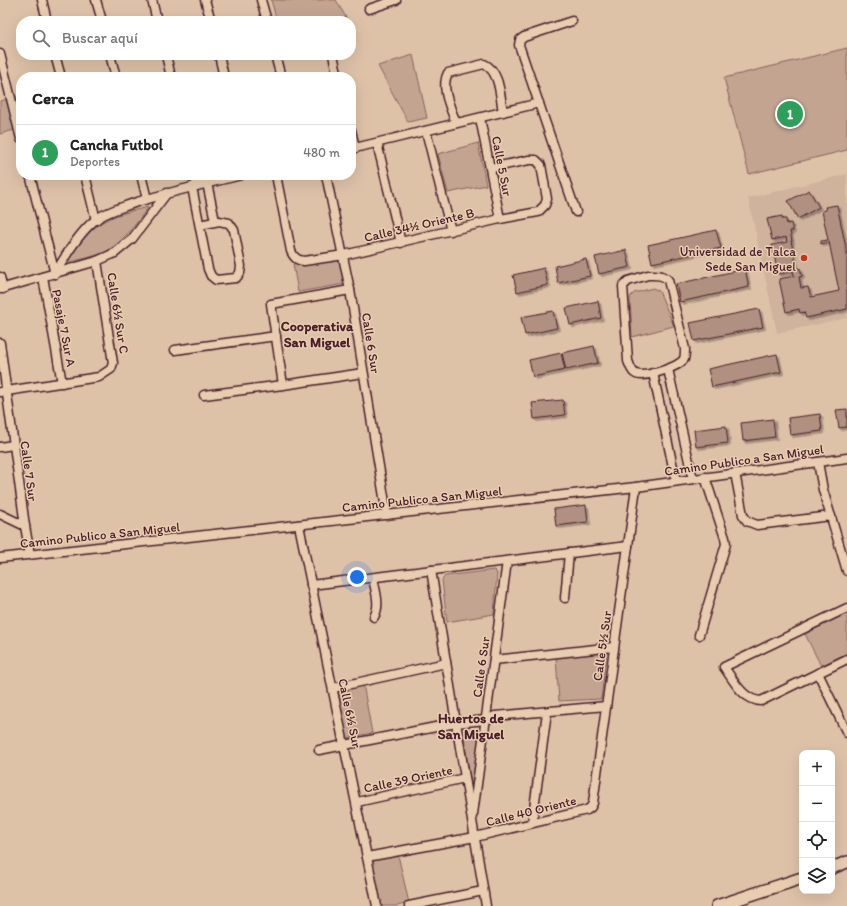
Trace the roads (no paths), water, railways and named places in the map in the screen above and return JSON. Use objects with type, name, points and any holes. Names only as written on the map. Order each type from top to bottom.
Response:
[{"type":"street","points":[[42,0],[46,16]]},
{"type":"street","points":[[96,0],[101,16]]},
{"type":"street","points":[[152,0],[157,16]]},
{"type":"street","points":[[206,0],[210,16]]},
{"type":"street","points":[[262,0],[266,16]]},
{"type":"street","points":[[369,9],[396,0]]},
{"type":"street","points":[[572,21],[524,37],[520,40],[519,45],[576,212]]},
{"type":"street","points":[[0,54],[16,119]]},
{"type":"street","points":[[56,60],[60,72]]},
{"type":"street","points":[[111,60],[115,72]]},
{"type":"street","points":[[167,60],[170,72]]},
{"type":"street","points":[[220,60],[223,72]]},
{"type":"street","points":[[276,60],[280,72]]},
{"type":"street","points":[[334,60],[337,72]]},
{"type":"street","points":[[456,124],[445,88],[445,78],[448,73],[484,64],[488,66],[495,75],[503,112]]},
{"type":"street","points":[[356,147],[539,103]]},
{"type":"street","name":"Calle 5 Sur","points":[[480,118],[500,219]]},
{"type":"street","points":[[426,131],[451,231]]},
{"type":"street","points":[[377,143],[400,243]]},
{"type":"street","name":"Calle 34½ Oriente B","points":[[277,180],[291,251],[294,257],[298,260],[344,255],[400,243],[500,219],[538,212],[545,205],[547,199],[541,165],[536,160],[528,160],[491,168]]},
{"type":"street","name":"Pasaje 7 Sur A","points":[[31,180],[54,274]]},
{"type":"street","points":[[86,180],[96,220]]},
{"type":"street","points":[[142,180],[147,199]]},
{"type":"street","points":[[194,180],[200,225],[208,269],[211,276],[216,280],[236,278],[240,273],[241,266],[234,230],[229,223],[219,221],[200,225]]},
{"type":"street","points":[[54,274],[82,233],[96,220],[114,210],[147,199],[220,180]]},
{"type":"street","name":"Calle 6 Sur","points":[[327,180],[344,255],[387,515]]},
{"type":"street","points":[[207,183],[215,221]]},
{"type":"street","points":[[0,277],[1,289],[97,261],[115,253],[127,244],[167,193]]},
{"type":"street","name":"Calle 6½ Sur C","points":[[62,383],[99,377],[111,369],[114,363],[97,261]]},
{"type":"street","points":[[648,275],[658,275],[664,276],[668,280],[685,349],[684,359],[678,364],[668,369],[653,373],[636,374],[631,369],[628,361],[624,286],[628,281],[648,275]]},
{"type":"street","name":"Pasaje 7 Sur A","points":[[43,277],[62,383]]},
{"type":"street","points":[[283,385],[271,304],[350,290]]},
{"type":"street","points":[[176,350],[276,336]]},
{"type":"street","name":"Calle 7 Sur","points":[[0,343],[4,392],[30,555]]},
{"type":"street","points":[[668,369],[693,479]]},
{"type":"street","points":[[204,395],[363,373]]},
{"type":"street","points":[[653,373],[676,481]]},
{"type":"street","points":[[4,392],[62,383]]},
{"type":"street","points":[[0,447],[13,445]]},
{"type":"street","name":"Camino Publico a San Miguel","points":[[0,558],[636,487],[847,458]]},
{"type":"street","points":[[818,462],[823,490],[847,571]]},
{"type":"street","points":[[735,473],[743,515],[747,520],[757,524],[831,516]]},
{"type":"street","points":[[699,635],[726,544],[726,538],[705,477]]},
{"type":"street","name":"Calle 5½ Sur","points":[[592,807],[636,487]]},
{"type":"street","points":[[0,514],[25,526]]},
{"type":"street","name":"Calle 6½ Sur","points":[[299,525],[377,906]]},
{"type":"street","points":[[311,585],[628,546]]},
{"type":"street","points":[[565,598],[569,553]]},
{"type":"street","name":"Calle 6 Sur","points":[[472,823],[507,561]]},
{"type":"street","name":"Calle 6 Sur","points":[[431,570],[486,906]]},
{"type":"street","points":[[373,578],[378,604],[374,616]]},
{"type":"street","points":[[847,608],[724,667],[742,693],[753,700],[761,701],[847,659]]},
{"type":"street","points":[[494,660],[614,647]]},
{"type":"street","points":[[333,688],[446,663]]},
{"type":"street","points":[[818,673],[847,733]]},
{"type":"street","points":[[319,750],[456,723],[486,720],[496,716],[606,706]]},
{"type":"street","points":[[532,823],[547,712]]},
{"type":"street","name":"Calle 39 Oriente","points":[[356,802],[465,778]]},
{"type":"street","name":"Calle 40 Oriente","points":[[367,857],[475,837],[587,810],[592,807]]},
{"type":"street","points":[[835,867],[847,862]]},
{"type":"street","points":[[717,906],[799,879]]},
{"type":"street","points":[[409,906],[483,891]]},
{"type":"place","name":"Cancha Futbol","points":[[790,114]]},
{"type":"place","name":"Universidad de Talca Sede San Miguel","points":[[804,258]]},
{"type":"district","name":"Cooperativa San Miguel","points":[[317,334]]},
{"type":"district","name":"Huertos de San Miguel","points":[[471,726]]}]
